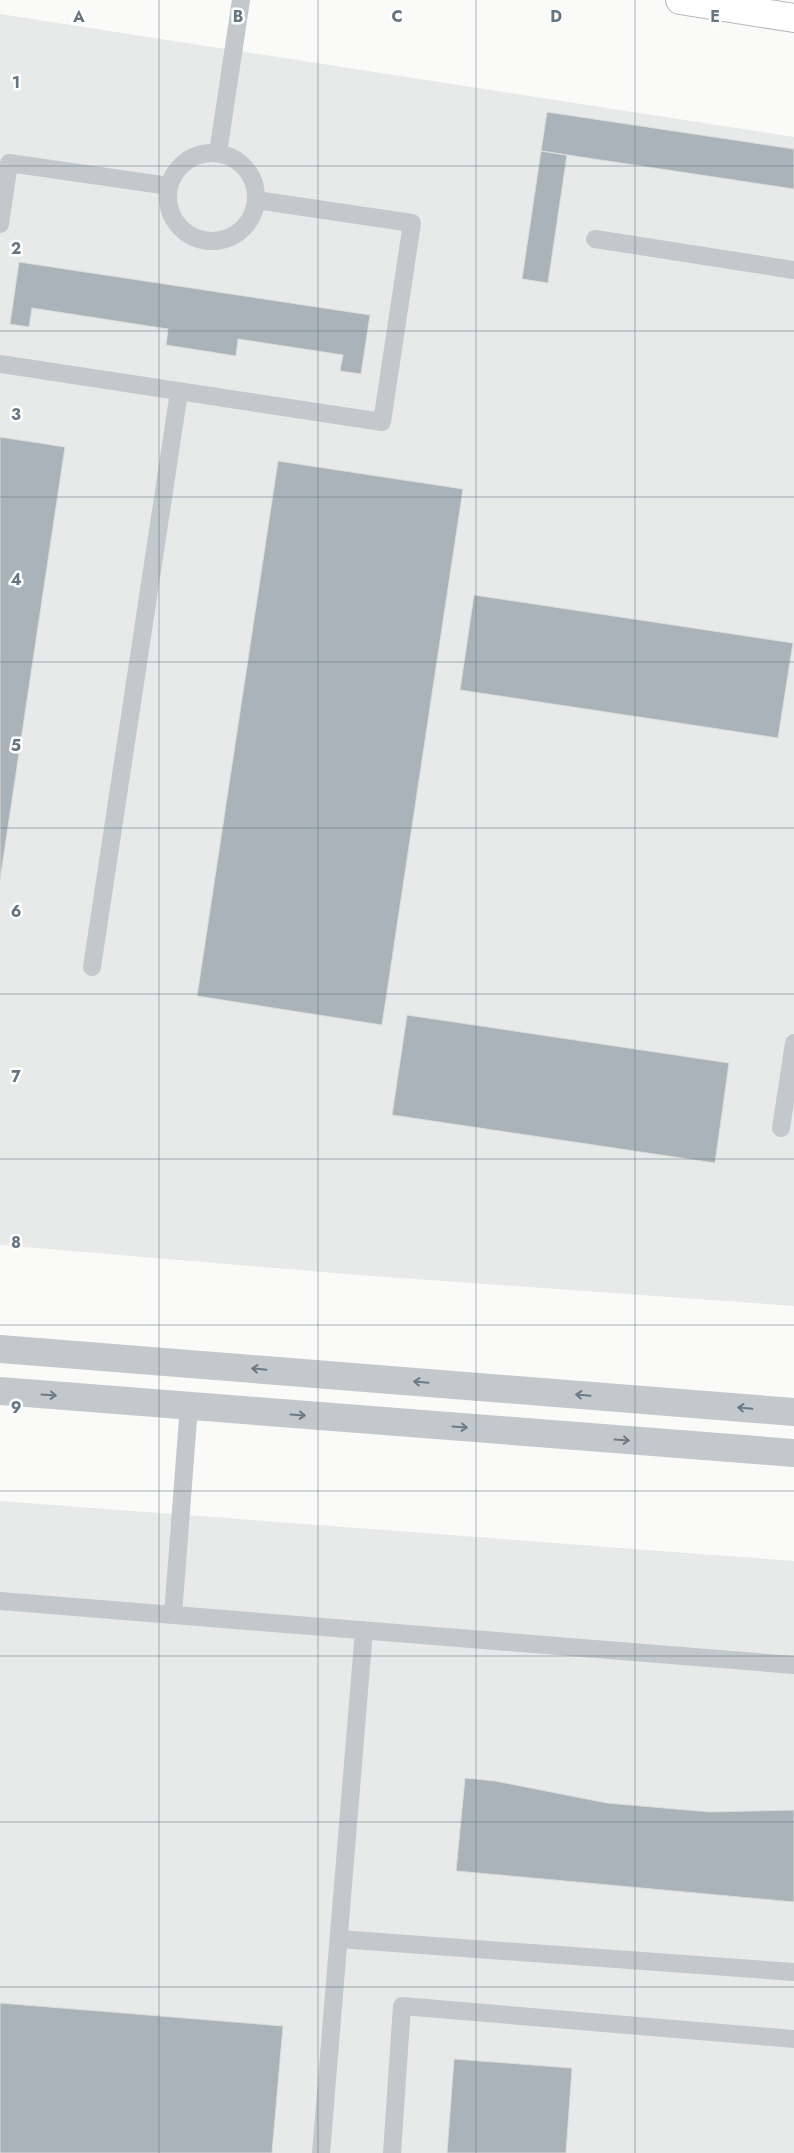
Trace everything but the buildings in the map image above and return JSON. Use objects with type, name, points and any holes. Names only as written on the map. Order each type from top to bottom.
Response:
[{"type":"main road","points":[[680,0],[794,18]]},
{"type":"street","points":[[0,1349],[794,1412]]},
{"type":"street","points":[[0,1391],[794,1453]]},
{"type":"lane","points":[[218,153],[241,0]]},
{"type":"lane","points":[[218,153],[234,159],[246,169],[254,184],[256,200],[253,214],[245,226],[234,235],[207,241],[194,237],[181,228],[172,216],[168,202],[169,186],[175,172],[187,160],[202,154],[218,153]]},
{"type":"lane","points":[[0,224],[9,163],[169,186]]},
{"type":"lane","points":[[0,364],[382,422],[412,223],[256,200]]},
{"type":"lane","points":[[596,239],[794,270]]},
{"type":"lane","points":[[92,967],[179,392]]},
{"type":"lane","points":[[781,1128],[794,1043]]},
{"type":"lane","points":[[173,1615],[189,1406]]},
{"type":"lane","points":[[0,1601],[794,1665]]},
{"type":"lane","points":[[321,2153],[364,1630]]},
{"type":"lane","points":[[339,1939],[794,1972]]},
{"type":"lane","points":[[392,2153],[402,2006],[794,2039]]},
{"type":"shaded area","points":[[0,14],[794,137],[794,1306],[359,1275],[0,1245]]},
{"type":"shaded area","points":[[0,1501],[794,1561],[794,2153],[0,2153]]}]
